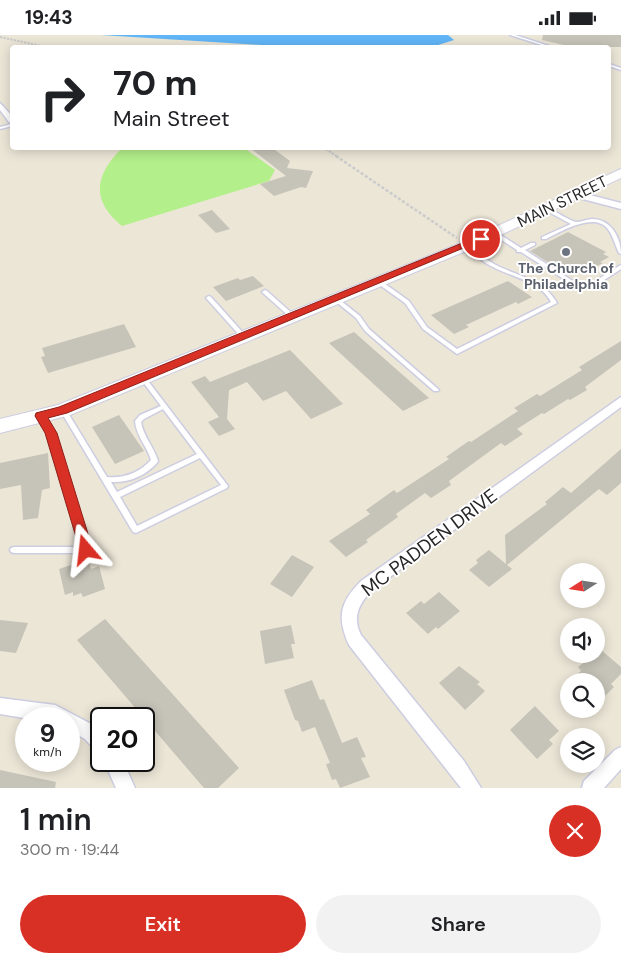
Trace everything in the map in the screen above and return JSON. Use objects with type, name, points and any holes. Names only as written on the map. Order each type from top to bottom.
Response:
[{"type":"main road","name":"MAIN STREET","points":[[0,426],[63,410],[293,317],[468,245],[620,175]]},
{"type":"street","points":[[0,105],[10,118]]},
{"type":"street","points":[[578,195],[621,206]]},
{"type":"street","name":"MC PADDEN DRIVE","points":[[472,788],[458,767],[355,640],[348,624],[348,608],[366,587],[621,401]]},
{"type":"street","points":[[0,706],[15,708]]},
{"type":"street","points":[[591,788],[621,756]]},
{"type":"street","points":[[118,772],[126,788]]},
{"type":"lane","points":[[512,35],[544,45]]},
{"type":"lane","points":[[547,209],[574,223]]},
{"type":"lane","points":[[544,238],[574,223],[601,221],[608,225],[621,253]]},
{"type":"lane","points":[[494,233],[519,251],[578,286],[590,287],[621,267]]},
{"type":"lane","points":[[519,251],[533,243]]},
{"type":"lane","points":[[379,282],[407,302],[425,327],[458,352],[554,303],[551,297],[540,288],[492,265],[468,245]]},
{"type":"lane","points":[[265,292],[293,317]]},
{"type":"lane","points":[[209,298],[244,336]]},
{"type":"lane","points":[[336,299],[358,317],[367,331],[436,391]]},
{"type":"lane","points":[[63,410],[136,531],[225,486],[143,377]]},
{"type":"lane","points":[[105,479],[116,481],[150,467],[155,461],[153,452],[138,428],[138,421],[142,417],[165,406]]},
{"type":"lane","points":[[14,550],[86,550],[51,433],[40,416]]},
{"type":"lane","points":[[115,496],[201,455]]},
{"type":"path","points":[[0,37],[37,45]]},
{"type":"path","points":[[327,150],[468,245]]},
{"type":"green space","points":[[120,150],[247,150],[275,170],[269,181],[122,226],[105,207],[101,197],[100,187],[102,178],[113,158]]},
{"type":"water","points":[[101,35],[448,35],[454,40],[438,45],[261,45]]},
{"type":"building","points":[[543,35],[621,35],[621,47],[611,47],[611,45],[564,45],[542,40]]},
{"type":"building","points":[[253,150],[275,150],[290,161],[287,168],[313,171],[306,188],[301,187],[274,196],[260,184],[286,176]]},
{"type":"building","points":[[212,210],[230,229],[216,233],[198,215]]},
{"type":"building","points":[[568,232],[606,252],[603,254],[609,257],[600,262],[603,263],[586,272],[577,267],[565,273],[530,251]]},
{"type":"building","points":[[253,276],[264,286],[226,301],[213,287],[238,278],[240,280]]},
{"type":"building","points":[[508,281],[532,297],[518,304],[516,302],[466,325],[469,327],[454,334],[431,315]]},
{"type":"building","points":[[124,324],[136,347],[48,373],[41,357],[45,356],[42,348]]},
{"type":"building","points":[[354,332],[429,398],[403,411],[329,343]]},
{"type":"building","points":[[621,341],[621,360],[585,387],[587,390],[544,414],[542,413],[517,429],[523,434],[505,446],[501,443],[449,481],[451,485],[431,498],[425,493],[396,514],[398,517],[366,540],[368,542],[346,557],[329,541],[370,514],[366,510],[394,490],[397,493],[449,459],[446,457],[518,411],[514,408],[537,394],[540,396],[582,370],[579,367]]},
{"type":"building","points":[[290,350],[343,404],[311,419],[286,391],[263,401],[247,382],[229,390],[227,419],[235,429],[219,436],[208,422],[219,417],[191,382],[205,376],[210,382]]},
{"type":"building","points":[[119,415],[144,451],[115,464],[92,427]]},
{"type":"building","points":[[621,449],[621,483],[607,495],[599,489],[507,565],[512,569],[489,587],[469,570],[478,563],[476,560],[489,550],[506,564],[505,535],[547,504],[545,502],[563,487],[571,493]]},
{"type":"building","points":[[48,453],[50,488],[42,490],[38,518],[23,520],[21,485],[0,489],[0,463]]},
{"type":"building","points":[[292,555],[314,567],[292,597],[270,584]]},
{"type":"building","points":[[89,563],[91,569],[99,566],[105,589],[83,597],[81,593],[73,596],[73,592],[65,595],[59,569],[74,564],[75,568]]},
{"type":"building","points":[[439,592],[460,611],[438,629],[436,627],[428,634],[406,613],[421,601],[424,604]]},
{"type":"building","points":[[105,619],[239,768],[218,788],[204,788],[155,731],[155,707],[134,707],[77,640]]},
{"type":"building","points":[[0,620],[28,623],[16,653],[0,651]]},
{"type":"building","points":[[291,625],[295,644],[291,644],[294,658],[265,664],[260,631]]},
{"type":"building","points":[[605,653],[621,667],[621,674],[611,684],[614,687],[605,696],[605,673],[579,673],[581,671],[578,667],[583,663],[605,663]]},
{"type":"building","points":[[459,666],[480,682],[477,684],[485,691],[465,710],[439,683]]},
{"type":"building","points":[[312,680],[320,700],[324,699],[342,743],[357,737],[366,757],[361,758],[370,777],[340,788],[336,779],[332,780],[326,764],[330,763],[315,727],[302,732],[298,721],[295,720],[284,690]]},
{"type":"building","points":[[535,706],[559,731],[549,740],[553,744],[537,759],[510,730]]},
{"type":"building","points":[[0,770],[56,782],[55,788],[0,788]]},
{"type":"place","name":"The Church of Philadelphia","points":[[566,252]]},
{"type":"route","points":[[86,550],[51,433],[40,416],[63,410],[481,239]]}]
